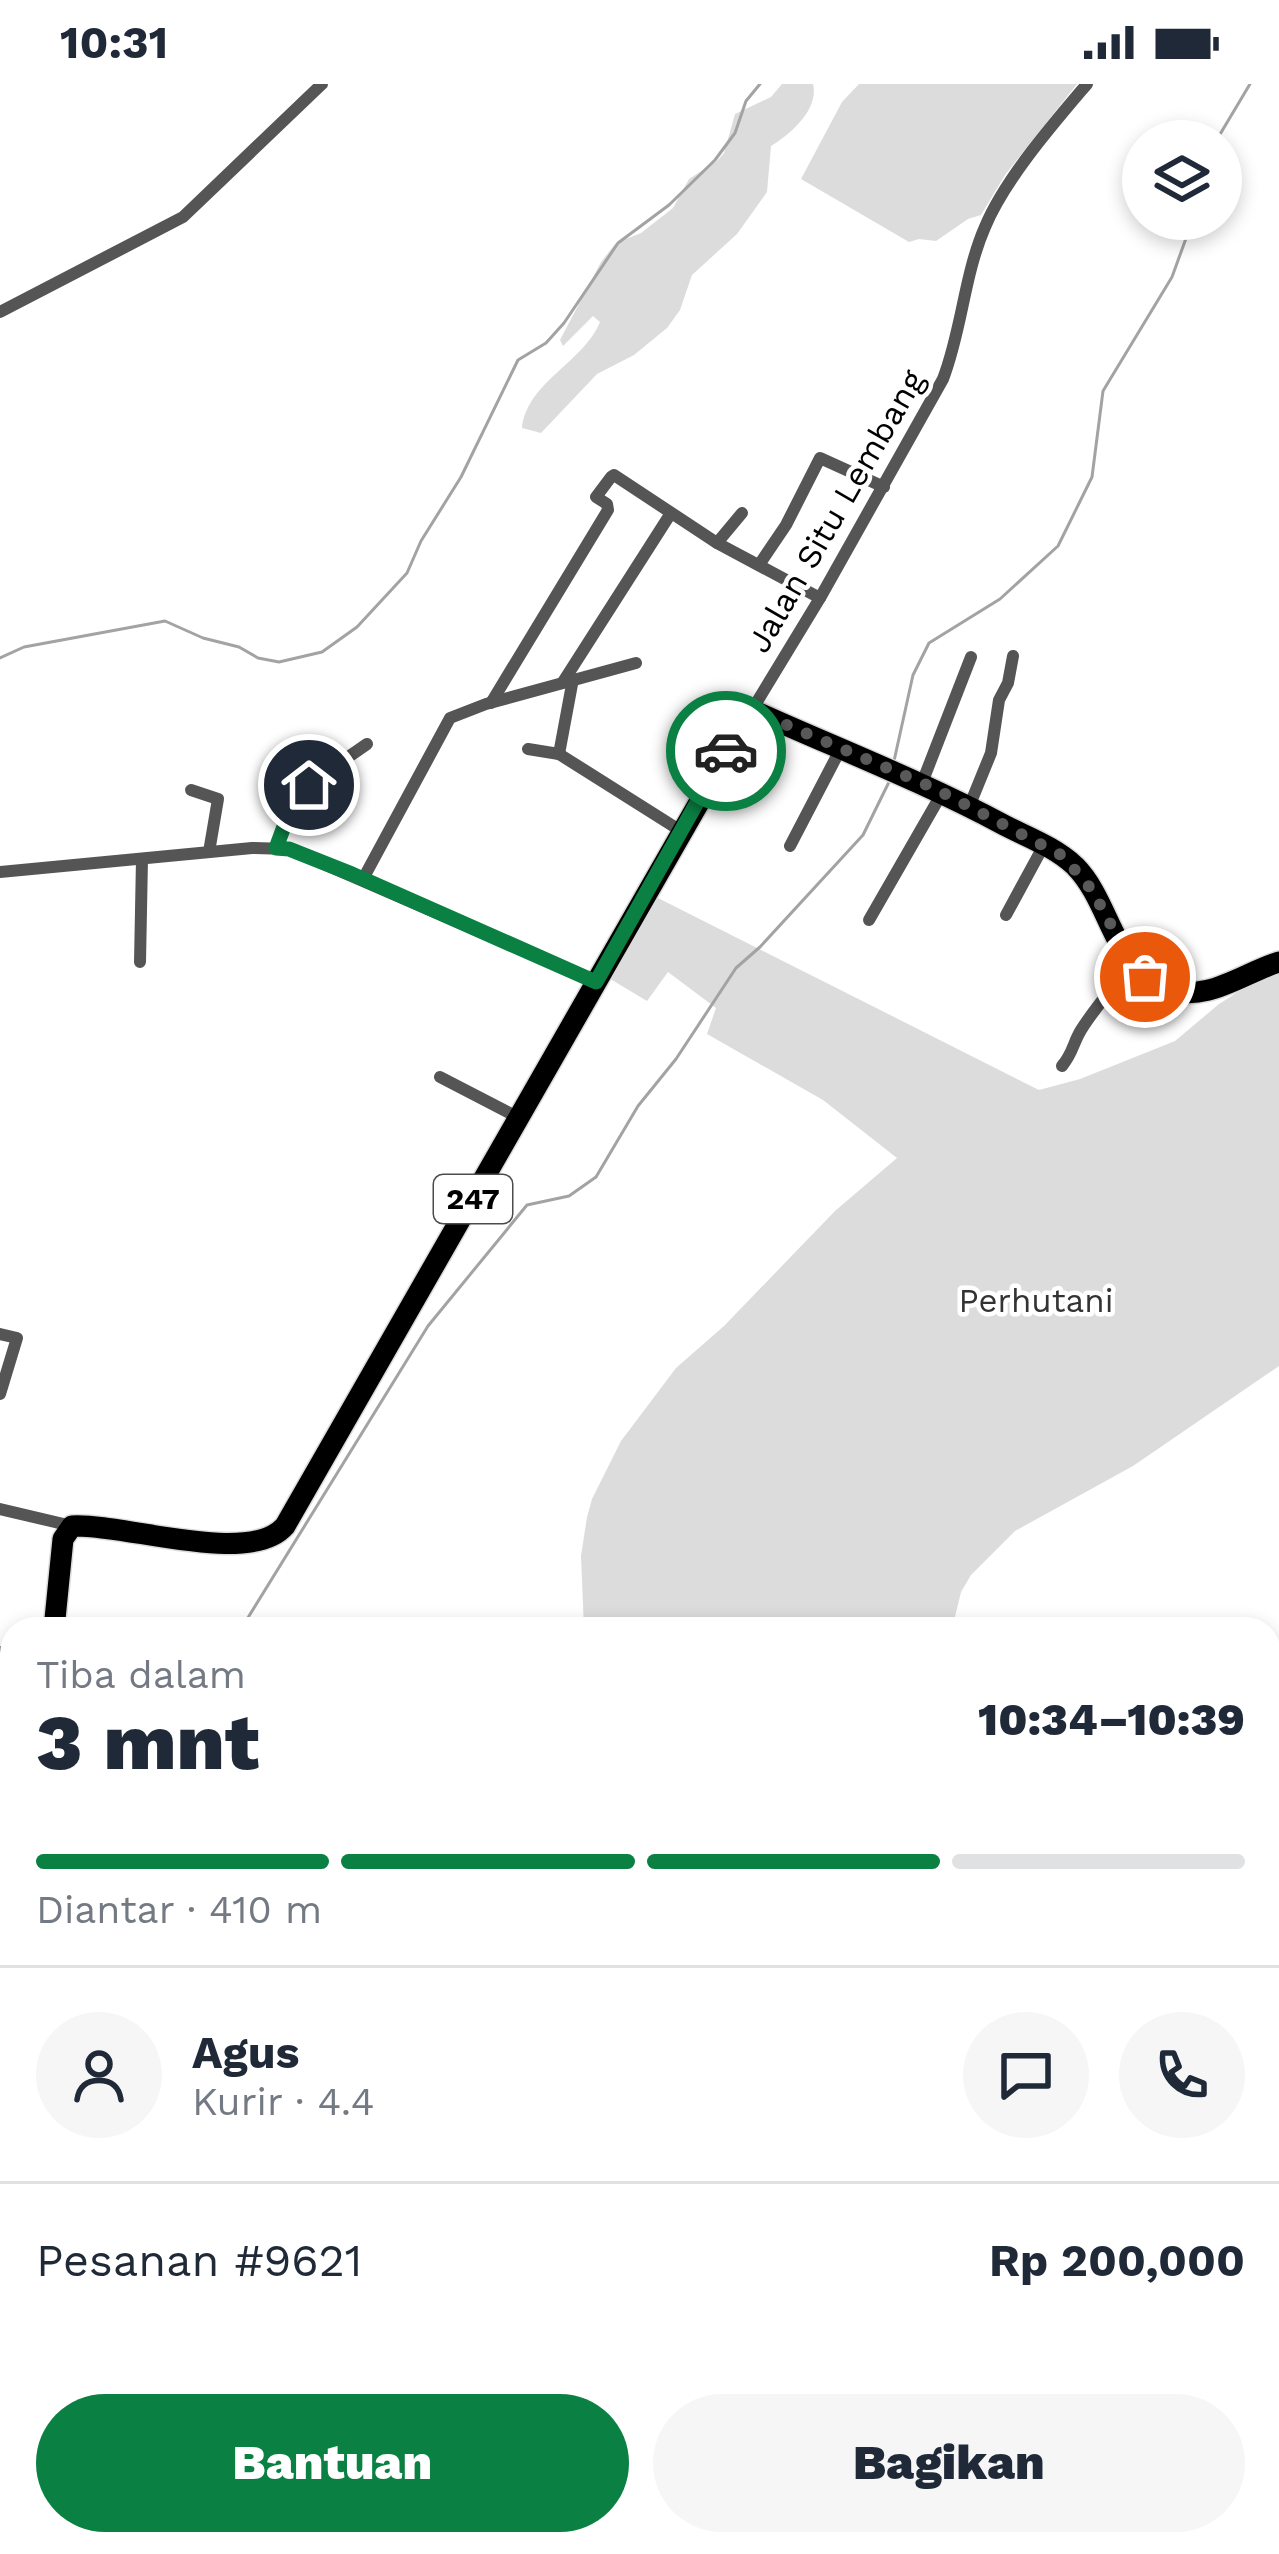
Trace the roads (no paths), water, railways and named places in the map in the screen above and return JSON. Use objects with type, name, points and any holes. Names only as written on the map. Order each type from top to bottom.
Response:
[{"type":"main road","points":[[752,710],[923,784],[1044,845],[1079,871],[1132,964],[1153,984],[1184,993],[1205,992],[1279,962]]},
{"type":"main road","name":"247","points":[[72,1526],[200,1541],[265,1542],[277,1536],[329,1454],[752,710]]},
{"type":"main road","points":[[55,1617],[63,1539],[72,1526]]},
{"type":"street","points":[[0,312],[183,217],[322,84]]},
{"type":"street","name":"Jalan Situ Lembang","points":[[752,710],[884,487],[950,362],[977,248],[993,210],[1088,84]]},
{"type":"street","points":[[759,565],[786,526],[820,458],[884,487]]},
{"type":"street","points":[[491,703],[608,510],[596,497],[614,475],[717,543],[820,598]]},
{"type":"street","points":[[559,754],[568,680],[671,513]]},
{"type":"street","points":[[717,543],[742,513]]},
{"type":"street","points":[[970,806],[991,753],[999,700],[1013,656]]},
{"type":"street","points":[[869,920],[970,657]]},
{"type":"street","points":[[363,879],[443,726],[462,711],[636,663]]},
{"type":"street","points":[[276,848],[298,796],[367,744]]},
{"type":"street","points":[[528,749],[559,754],[681,831]]},
{"type":"street","points":[[790,846],[840,749]]},
{"type":"street","points":[[191,790],[218,799],[209,852]]},
{"type":"street","points":[[1006,915],[1044,845]]},
{"type":"street","points":[[0,872],[289,849],[596,982]]},
{"type":"street","points":[[140,962],[142,859]]},
{"type":"street","points":[[1062,1066],[1076,1048],[1077,1036],[1132,964]]},
{"type":"street","points":[[440,1077],[519,1118]]},
{"type":"street","points":[[0,1334],[17,1338],[0,1394]]},
{"type":"street","points":[[0,1509],[72,1526]]},
{"type":"waterway","points":[[0,658],[24,647],[165,621],[279,662],[322,652],[357,627],[407,573],[518,360],[546,343],[564,323],[618,243],[669,205],[715,160],[760,84]]},
{"type":"waterway","points":[[1229,120],[1250,84]]},
{"type":"waterway","points":[[894,761],[913,675],[929,643],[1000,599],[1058,546],[1092,477],[1103,391],[1172,277],[1185,240]]},
{"type":"waterway","points":[[248,1617],[428,1326],[527,1205],[569,1196],[596,1177],[638,1106],[676,1059],[736,968],[863,835],[889,782]]},
{"type":"park label","name":"Perhutani","points":[[1036,1300]]}]
